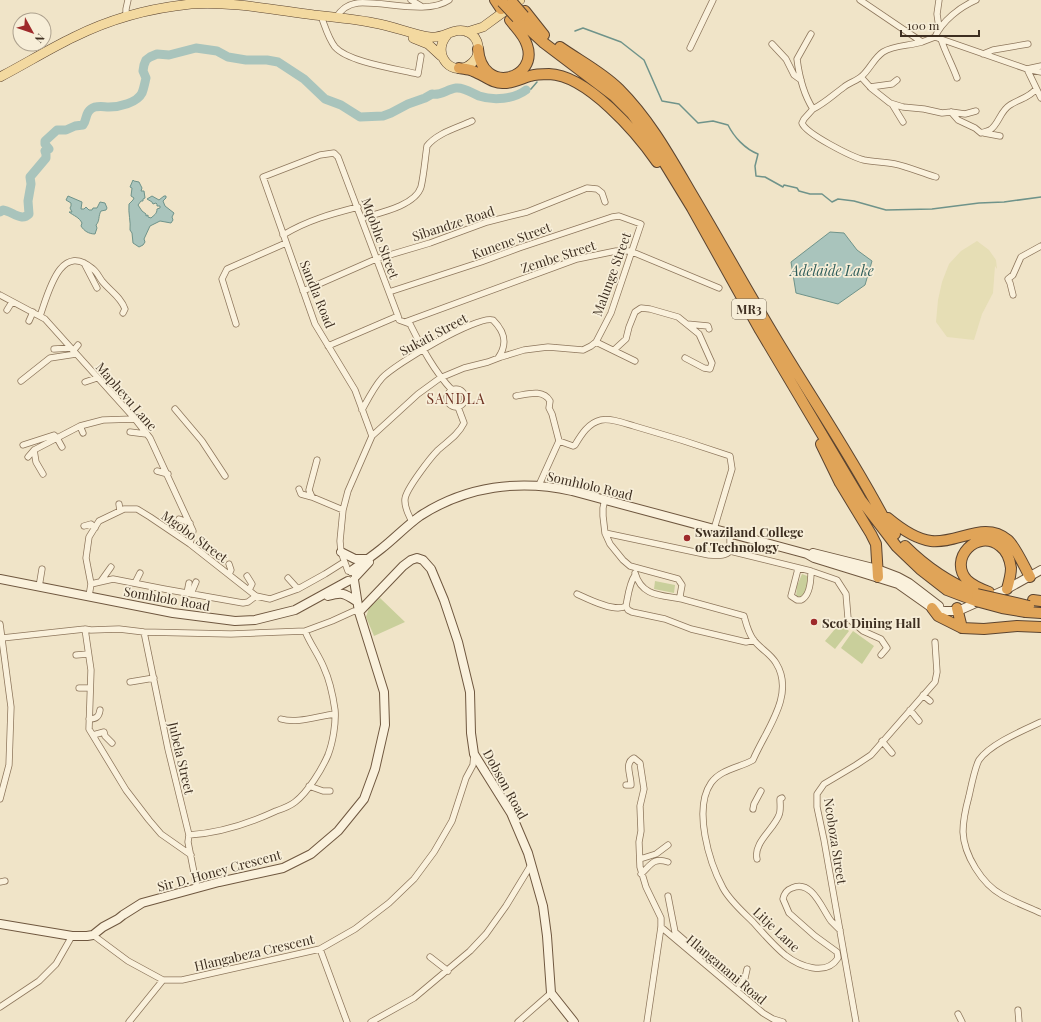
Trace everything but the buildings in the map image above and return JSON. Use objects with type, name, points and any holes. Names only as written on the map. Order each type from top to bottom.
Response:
[{"type":"highway","name":"MR3","points":[[507,2],[544,43],[614,96],[632,114],[648,136],[692,208],[790,381],[861,500],[897,547],[909,560],[947,590],[977,598],[1002,608],[1034,605],[1041,613]]},
{"type":"highway","name":"MR3","points":[[519,16],[618,88],[634,105],[658,137],[772,333],[840,441],[887,524],[913,554],[940,575],[977,598]]},
{"type":"highway","points":[[478,47],[481,62],[485,69],[491,74],[497,77],[515,76],[521,71],[528,59],[529,52],[527,45],[518,30],[519,16]]},
{"type":"highway","points":[[458,68],[472,70],[494,82],[504,84],[531,75],[550,74],[582,86],[603,102],[629,126],[657,162],[676,193],[692,208]]},
{"type":"highway","points":[[790,381],[840,483],[876,544],[878,573]]},
{"type":"highway","points":[[881,513],[907,532],[930,541],[954,539],[983,531],[1001,535],[1009,541],[1030,577]]},
{"type":"highway","points":[[1007,589],[1011,568],[1008,555],[1005,550],[994,542],[986,541],[977,542],[967,549],[961,562],[962,573],[967,580],[973,585],[989,592],[1018,599],[1034,605]]},
{"type":"highway","points":[[932,608],[938,616],[962,628],[984,629],[1017,626],[1041,627]]},
{"type":"highway","points":[[960,609],[962,628]]},
{"type":"main road","points":[[390,26],[406,36],[428,44],[450,66],[458,68],[468,66],[476,59],[478,47],[486,28],[507,2]]},
{"type":"main road","points":[[0,77],[75,36],[126,17],[191,4],[230,5],[336,18],[390,26],[428,36],[440,37],[456,30],[467,32],[474,37],[478,47]]},
{"type":"main road","points":[[467,32],[482,27],[495,18]]},
{"type":"main road","points":[[441,56],[441,44],[447,35]]},
{"type":"main road","name":"Somhlolo Road","points":[[0,579],[173,612],[235,621],[255,620],[280,615],[295,610],[324,595],[350,577],[412,522],[440,505],[474,492],[512,485],[539,485],[556,487],[605,499],[807,554],[814,558],[904,579],[939,606],[960,609]]},
{"type":"main road","name":"Somhlolo Road","points":[[350,577],[367,559],[380,550]]},
{"type":"main road","points":[[341,552],[355,559],[367,559]]},
{"type":"main road","name":"Dobson Road","points":[[359,612],[403,566],[411,560],[417,558],[423,560],[430,569],[444,600],[458,642],[470,692],[471,733],[474,754],[511,813],[528,853],[543,906],[547,936],[551,993]]},
{"type":"main road","name":"Somhlolo Road","points":[[878,573],[902,586],[932,608],[944,612],[960,609],[1007,589],[1041,570]]},
{"type":"main road","name":"Sir D. Honey Crescent","points":[[93,934],[142,903],[219,882],[283,868],[311,854],[338,831],[364,799],[375,769],[385,725],[384,692],[359,612],[350,577]]},
{"type":"main road","points":[[324,595],[343,593],[356,598]]},
{"type":"main road","points":[[0,924],[72,936],[87,936],[93,934]]},
{"type":"main road","points":[[551,993],[574,1022]]},
{"type":"street","points":[[126,17],[128,0]]},
{"type":"street","points":[[411,0],[422,6]]},
{"type":"street","points":[[336,18],[344,8],[358,3],[434,6],[444,4],[449,0]]},
{"type":"street","points":[[690,48],[713,0]]},
{"type":"street","points":[[860,0],[868,3],[922,42]]},
{"type":"street","points":[[939,0],[937,14],[939,28]]},
{"type":"street","points":[[935,37],[939,28],[964,5],[976,0]]},
{"type":"street","points":[[321,16],[330,40],[336,48],[344,54],[358,60],[418,74],[421,56]]},
{"type":"street","points":[[811,34],[797,59],[801,80],[809,103],[813,109]]},
{"type":"street","points":[[936,177],[895,164],[864,160],[845,152],[814,135],[802,123],[813,109],[827,101],[844,87],[861,78],[877,56],[882,52],[893,48],[910,46],[935,37],[1027,69],[1041,72]]},
{"type":"street","points":[[941,39],[944,49],[951,60],[957,78]]},
{"type":"street","points":[[772,44],[786,59],[794,75],[801,80]]},
{"type":"street","points":[[983,54],[993,50],[1028,44]]},
{"type":"street","points":[[1027,69],[1041,66]]},
{"type":"street","points":[[1027,69],[1041,98]]},
{"type":"street","points":[[861,78],[892,104],[903,122]]},
{"type":"street","points":[[870,87],[892,84],[897,80]]},
{"type":"street","points":[[982,133],[990,130],[1009,105],[1033,93],[1036,88]]},
{"type":"street","points":[[892,104],[903,107],[924,108],[942,112],[965,114],[976,111]]},
{"type":"street","points":[[951,112],[958,120],[982,133],[1000,136]]},
{"type":"street","points":[[362,218],[408,203],[417,194],[420,188],[427,146],[438,136],[472,121]]},
{"type":"street","name":"Mqobhe Street","points":[[263,177],[320,155],[334,152],[341,161],[398,316],[400,320],[410,324],[440,378],[452,390]]},
{"type":"street","name":"Sandla Road","points":[[263,177],[315,324],[353,386],[372,436]]},
{"type":"street","name":"Sibandze Road","points":[[303,291],[376,258],[430,243],[487,222],[527,212],[587,188],[597,189],[602,193],[605,202]]},
{"type":"street","points":[[283,235],[301,224],[358,207]]},
{"type":"street","name":"Kunene Street","points":[[389,292],[612,217],[619,216],[641,224]]},
{"type":"street","name":"Malunge Street","points":[[596,342],[611,313],[630,251],[641,224]]},
{"type":"street","points":[[236,324],[222,279],[227,268],[286,243]]},
{"type":"street","points":[[1013,295],[1008,279],[1013,275],[1021,257],[1041,246]]},
{"type":"street","name":"Zembe Street","points":[[405,322],[577,259],[616,251],[630,251],[719,288]]},
{"type":"street","points":[[45,317],[51,286],[60,268],[72,260],[84,263],[93,269],[123,303],[125,309],[123,313]]},
{"type":"street","points":[[84,263],[97,288]]},
{"type":"street","name":"Maphevu Lane","points":[[0,295],[45,317],[97,378],[128,409],[150,438],[168,474],[193,530],[190,544]]},
{"type":"street","points":[[7,310],[12,302]]},
{"type":"street","points":[[614,350],[626,339],[635,312],[641,308],[650,308],[678,316],[699,334],[712,363],[712,367],[710,369],[704,368],[685,358]]},
{"type":"street","points":[[29,321],[33,312]]},
{"type":"street","points":[[328,346],[398,316]]},
{"type":"street","name":"Sukati Street","points":[[362,410],[382,378],[403,362],[423,349],[456,332],[481,322],[491,319],[501,329],[504,346],[498,358]]},
{"type":"street","points":[[686,324],[708,326],[709,329]]},
{"type":"street","points":[[350,577],[341,552],[340,541],[343,510],[348,491],[372,436],[418,394],[440,378],[464,368],[524,350],[548,347],[584,350],[596,342],[635,361]]},
{"type":"street","points":[[21,381],[50,358],[73,351],[78,345]]},
{"type":"street","points":[[54,349],[73,351]]},
{"type":"street","points":[[89,369],[92,363]]},
{"type":"street","points":[[85,382],[97,378]]},
{"type":"street","points":[[452,390],[461,391],[464,397],[463,403],[458,407],[452,406],[447,401],[448,395],[452,390]]},
{"type":"street","points":[[516,396],[541,394],[548,397],[550,401],[549,408],[559,441],[539,485]]},
{"type":"street","points":[[412,522],[406,508],[405,497],[436,451],[460,431],[464,423],[458,407]]},
{"type":"street","points":[[175,409],[202,440],[224,476]]},
{"type":"street","points":[[28,457],[34,450],[80,426],[103,420],[135,419]]},
{"type":"street","points":[[559,441],[575,446],[585,430],[593,424],[601,420],[613,420],[672,436],[730,456],[732,469],[714,529]]},
{"type":"street","points":[[80,426],[83,433]]},
{"type":"street","points":[[130,432],[146,434]]},
{"type":"street","points":[[23,445],[54,435],[62,447]]},
{"type":"street","points":[[34,450],[36,462],[43,474]]},
{"type":"street","points":[[312,497],[309,490],[317,460]]},
{"type":"street","points":[[157,471],[168,474]]},
{"type":"street","points":[[300,489],[301,494],[343,510]]},
{"type":"street","points":[[605,499],[602,516],[605,532],[610,544],[630,566],[678,579],[682,585],[680,596],[682,599]]},
{"type":"street","points":[[119,504],[120,511]]},
{"type":"street","name":"Mgobo Street","points":[[88,596],[91,584],[86,558],[89,537],[99,521],[124,509],[137,509],[190,544],[256,596]]},
{"type":"street","points":[[179,519],[190,523]]},
{"type":"street","points":[[84,526],[91,524],[95,528]]},
{"type":"street","points":[[605,532],[709,555],[726,555],[730,551],[730,534]]},
{"type":"street","points":[[730,551],[837,580],[846,594],[848,618],[863,631],[881,639],[888,648],[881,655]]},
{"type":"street","points":[[91,584],[113,579],[243,603],[248,602],[256,596],[270,599],[298,590],[344,562]]},
{"type":"street","points":[[229,564],[231,570],[229,574]]},
{"type":"street","points":[[101,581],[110,567]]},
{"type":"street","points":[[634,567],[635,575],[643,590],[744,616],[754,640],[746,642],[691,630],[666,620],[628,610],[626,606],[632,580],[635,575]]},
{"type":"street","points":[[39,587],[42,569]]},
{"type":"street","points":[[798,569],[791,596],[797,600],[802,600],[806,596],[811,579],[811,572]]},
{"type":"street","points":[[135,583],[140,573]]},
{"type":"street","points":[[247,576],[252,584],[249,590]]},
{"type":"street","points":[[288,578],[298,590]]},
{"type":"street","points":[[189,594],[196,582]]},
{"type":"street","points":[[189,583],[189,594]]},
{"type":"street","points":[[577,594],[618,609],[626,606]]},
{"type":"street","points":[[2,638],[85,629],[231,634],[305,631],[354,611],[359,612]]},
{"type":"street","points":[[0,624],[11,707],[9,765],[0,799]]},
{"type":"street","points":[[85,629],[90,670],[89,729],[126,790],[149,820],[161,834],[191,855]]},
{"type":"street","points":[[189,835],[209,834],[234,828],[295,803],[309,786],[328,754],[334,732],[335,714],[331,688],[324,668],[305,631]]},
{"type":"street","name":"Jubela Street","points":[[144,632],[169,753],[189,835],[188,842],[197,888]]},
{"type":"street","name":"Litje Lane","points":[[754,640],[776,663],[780,672],[782,683],[781,697],[778,709],[753,760],[723,772],[712,783],[705,797],[704,815],[706,842],[712,864],[724,889],[737,905],[776,947],[795,962],[805,966],[828,968],[835,963],[838,958],[837,952],[815,936],[789,912],[783,899],[784,894],[792,887],[801,886],[809,890],[817,898],[832,922],[840,930]]},
{"type":"street","name":"Ncoboza Street","points":[[856,1022],[817,807],[817,794],[824,784],[866,758],[935,682],[937,672],[935,642]]},
{"type":"street","points":[[76,655],[88,654]]},
{"type":"street","points":[[130,682],[154,678]]},
{"type":"street","points":[[79,688],[90,688]]},
{"type":"street","points":[[923,695],[930,701]]},
{"type":"street","points":[[89,720],[95,719],[99,715],[100,710]]},
{"type":"street","points":[[910,710],[918,721]]},
{"type":"street","points":[[281,719],[299,720],[335,714]]},
{"type":"street","points":[[1041,722],[1012,735],[987,752],[978,761],[966,806],[963,834],[971,859],[978,873],[988,885],[1001,895],[1041,913]]},
{"type":"street","points":[[92,735],[104,732],[105,736],[112,743]]},
{"type":"street","points":[[882,741],[892,752]]},
{"type":"street","name":"Hlangabeza Crescent","points":[[93,934],[128,961],[163,980],[182,980],[320,948],[355,929],[389,903],[414,879],[434,852],[452,821],[466,778],[473,765],[474,754]]},
{"type":"street","points":[[626,785],[631,785],[628,764],[630,760],[634,758],[640,763],[644,789],[640,806],[641,874],[661,918],[647,1022]]},
{"type":"street","points":[[309,786],[323,791],[330,791]]},
{"type":"street","points":[[753,809],[761,791]]},
{"type":"street","points":[[757,859],[756,855],[760,844],[779,814],[780,799],[782,798]]},
{"type":"street","points":[[640,859],[656,854],[668,845]]},
{"type":"street","points":[[641,874],[651,863],[656,860],[668,862]]},
{"type":"street","points":[[371,1022],[414,998],[470,951],[486,934],[506,906],[531,865]]},
{"type":"street","points":[[668,896],[675,932],[698,952],[700,956],[699,959]]},
{"type":"street","name":"Hlanganani Road","points":[[660,927],[763,1013],[773,1019],[783,1022]]},
{"type":"street","points":[[0,1007],[39,981],[56,964],[72,936]]},
{"type":"street","points":[[320,948],[347,1022]]},
{"type":"street","points":[[430,957],[448,971]]},
{"type":"street","points":[[737,991],[745,978],[747,969]]},
{"type":"street","points":[[129,1022],[163,980]]},
{"type":"street","points":[[518,1022],[551,993]]},
{"type":"street","points":[[1018,1010],[1019,1022]]},
{"type":"street","points":[[958,1014],[962,1022]]},
{"type":"shaded area","points":[[977,241],[989,250],[996,260],[997,269],[995,266],[993,293],[982,314],[974,340],[947,337],[936,322],[938,300],[942,282],[949,264],[961,251]]},
{"type":"green space","points":[[802,574],[810,577],[803,597],[798,598],[796,597],[797,586]]},
{"type":"green space","points":[[655,581],[675,585],[674,593],[654,589]]},
{"type":"green space","points":[[380,598],[405,622],[374,636],[366,617],[369,608]]},
{"type":"green space","points":[[840,623],[849,631],[835,649],[825,641]]},
{"type":"green space","points":[[853,631],[874,646],[862,664],[841,648]]},
{"type":"water","points":[[133,180],[139,182],[142,188],[141,191],[144,191],[145,198],[138,205],[146,216],[148,215],[148,217],[151,218],[156,213],[157,209],[160,208],[160,206],[157,206],[156,203],[153,204],[147,199],[152,196],[159,200],[166,196],[163,201],[165,206],[174,213],[171,223],[160,221],[150,226],[144,239],[145,242],[139,247],[133,243],[132,233],[130,230],[129,204],[134,198],[131,196],[132,188],[130,187]]},
{"type":"water","points":[[68,196],[82,202],[81,209],[86,207],[89,210],[92,210],[93,208],[97,208],[100,202],[105,203],[107,208],[100,213],[95,234],[85,231],[81,226],[82,223],[79,219],[69,212],[72,212],[70,208],[71,203],[66,200]]},
{"type":"water","name":"Adelaide Lake","points":[[830,232],[844,233],[857,250],[872,261],[865,285],[838,304],[796,293],[791,262]]},
{"type":"waterway","points":[[575,31],[583,28],[621,42],[644,60],[662,101],[679,104],[698,123],[713,121],[728,125],[740,142],[758,154],[755,166],[756,176],[765,177],[783,187],[784,185],[797,188],[799,191],[810,194],[822,194],[832,202],[838,199],[854,201],[886,210],[932,209],[1041,197]]},
{"type":"waterway","points":[[0,212],[3,210],[20,217],[29,214],[28,201],[31,184],[30,177],[46,158],[45,151],[49,149],[45,144],[45,141],[57,130],[66,130],[75,126],[83,125],[88,112],[93,108],[127,104],[140,96],[146,78],[143,71],[146,60],[157,54],[169,55],[196,48],[217,51],[228,57],[278,62],[304,79],[325,99],[341,105],[360,117],[383,116],[432,94],[438,94],[456,88],[465,89],[485,98],[497,99],[510,97],[526,90]]},
{"type":"waterway","points":[[526,90],[531,89],[537,82]]},
{"type":"place","name":"Swaziland College of Technology","points":[[687,538]]},
{"type":"place","name":"Scot Dining Hall","points":[[814,622]]},
{"type":"district","name":"SANDLA","points":[[456,398]]}]
